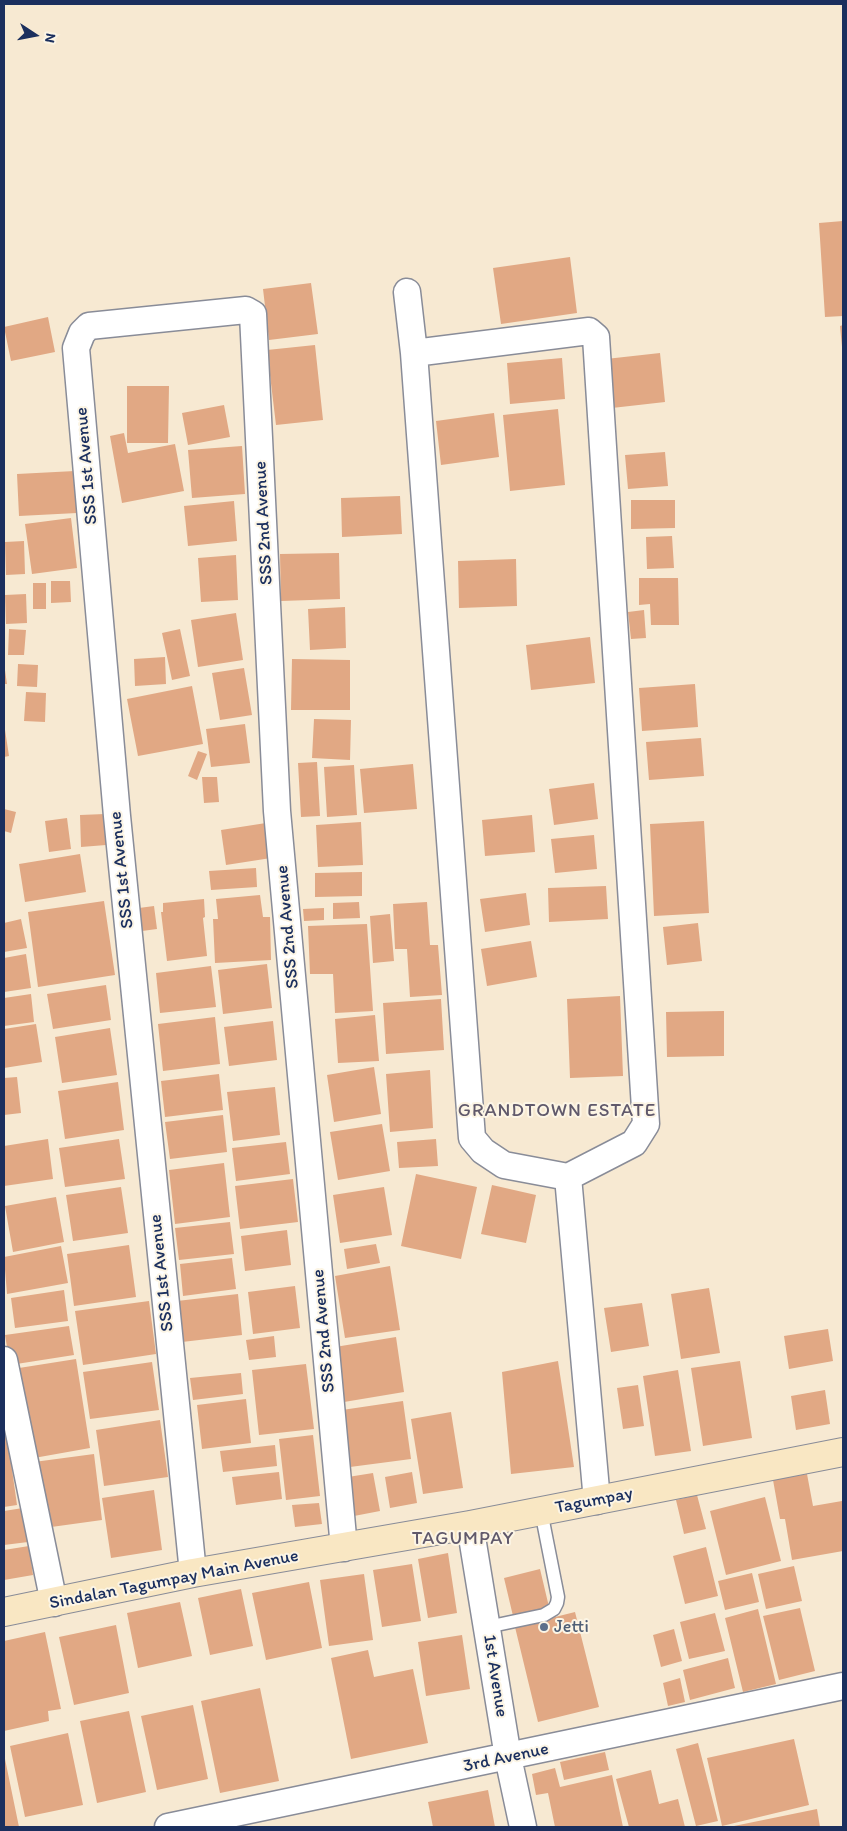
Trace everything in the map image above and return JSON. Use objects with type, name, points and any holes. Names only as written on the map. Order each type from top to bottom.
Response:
[{"type":"main road","name":"Tagumpay","points":[[344,1548],[843,1452]]},
{"type":"main road","name":"Sindalan Tagumpay Main Avenue","points":[[4,1612],[193,1573],[344,1548]]},
{"type":"street","points":[[407,292],[414,353],[472,1138],[482,1151],[504,1165],[568,1177],[634,1143],[646,1124],[596,337],[588,331],[414,353]]},
{"type":"street","name":"SSS 2nd Avenue","points":[[246,310],[253,314],[255,322],[277,811],[344,1548]]},
{"type":"street","name":"SSS 1st Avenue","points":[[193,1573],[116,816],[76,348],[82,333],[89,326],[246,310]]},
{"type":"street","points":[[568,1177],[597,1500]]},
{"type":"street","points":[[4,1360],[54,1603]]},
{"type":"street","name":"1st Avenue","points":[[470,1525],[508,1757],[523,1827]]},
{"type":"street","name":"3rd Avenue","points":[[168,1827],[843,1686]]},
{"type":"lane","points":[[487,1627],[544,1615],[554,1609],[557,1603],[558,1597],[541,1511]]},
{"type":"building","points":[[843,221],[843,316],[825,317],[819,223]]},
{"type":"building","points":[[570,257],[577,313],[501,324],[493,268]]},
{"type":"building","points":[[311,283],[318,334],[269,340],[263,289]]},
{"type":"building","points":[[48,317],[55,352],[11,361],[4,327]]},
{"type":"building","points":[[843,325],[843,347],[842,347],[840,326]]},
{"type":"building","points":[[315,345],[323,420],[276,425],[267,350]]},
{"type":"building","points":[[660,353],[665,402],[612,408],[606,359]]},
{"type":"building","points":[[562,358],[565,399],[510,404],[507,363]]},
{"type":"building","points":[[127,386],[169,386],[168,443],[127,443]]},
{"type":"building","points":[[224,405],[230,437],[188,445],[182,413]]},
{"type":"building","points":[[558,409],[565,485],[510,491],[503,415]]},
{"type":"building","points":[[494,413],[499,457],[441,465],[436,421]]},
{"type":"building","points":[[124,433],[128,453],[175,444],[184,491],[122,503],[110,436]]},
{"type":"building","points":[[242,446],[245,494],[192,498],[188,450]]},
{"type":"building","points":[[665,452],[668,486],[628,489],[625,455]]},
{"type":"building","points":[[75,471],[77,513],[19,516],[17,474]]},
{"type":"building","points":[[400,496],[402,534],[342,537],[341,498]]},
{"type":"building","points":[[631,500],[675,500],[675,528],[631,529]]},
{"type":"building","points":[[234,501],[237,541],[188,546],[184,506]]},
{"type":"building","points":[[71,518],[77,568],[32,574],[25,524]]},
{"type":"building","points":[[672,536],[674,568],[647,569],[646,537]]},
{"type":"building","points":[[24,541],[25,574],[6,575],[5,542]]},
{"type":"building","points":[[339,553],[340,599],[281,601],[280,554]]},
{"type":"building","points":[[236,555],[238,600],[201,602],[198,558]]},
{"type":"building","points":[[516,559],[517,606],[459,608],[458,561]]},
{"type":"building","points":[[639,578],[678,578],[679,625],[651,625],[650,604],[639,605]]},
{"type":"building","points":[[51,581],[70,581],[71,602],[51,603]]},
{"type":"building","points":[[33,583],[46,583],[46,609],[33,609]]},
{"type":"building","points":[[26,594],[27,623],[6,624],[5,595]]},
{"type":"building","points":[[345,607],[346,648],[310,650],[308,609]]},
{"type":"building","points":[[644,610],[646,638],[631,639],[628,612]]},
{"type":"building","points":[[236,613],[243,660],[198,667],[191,620]]},
{"type":"building","points":[[9,629],[26,630],[24,655],[8,655]]},
{"type":"building","points":[[180,629],[190,676],[172,680],[162,633]]},
{"type":"building","points":[[590,637],[595,683],[531,690],[526,645]]},
{"type":"building","points":[[165,657],[166,684],[135,686],[134,659]]},
{"type":"building","points":[[292,659],[350,660],[350,710],[291,710]]},
{"type":"building","points":[[4,663],[7,684],[4,684]]},
{"type":"building","points":[[18,664],[38,665],[37,687],[17,686]]},
{"type":"building","points":[[244,668],[252,715],[220,720],[212,673]]},
{"type":"building","points":[[695,684],[698,727],[642,731],[639,688]]},
{"type":"building","points":[[192,686],[203,744],[138,756],[127,699]]},
{"type":"building","points":[[26,692],[46,693],[45,722],[24,721]]},
{"type":"building","points":[[314,719],[351,720],[350,760],[312,758]]},
{"type":"building","points":[[4,723],[9,756],[4,757]]},
{"type":"building","points":[[245,724],[250,763],[211,767],[206,729]]},
{"type":"building","points":[[701,738],[704,776],[649,780],[646,742]]},
{"type":"building","points":[[198,751],[207,754],[197,780],[188,776]]},
{"type":"building","points":[[317,762],[320,816],[301,817],[298,763]]},
{"type":"building","points":[[413,764],[417,809],[364,813],[360,769]]},
{"type":"building","points":[[354,765],[357,815],[327,817],[324,767]]},
{"type":"building","points":[[202,777],[217,777],[219,802],[204,803]]},
{"type":"building","points":[[594,783],[598,819],[554,825],[549,789]]},
{"type":"building","points":[[4,809],[16,812],[11,833],[4,831]]},
{"type":"building","points":[[105,814],[106,845],[81,847],[80,815]]},
{"type":"building","points":[[532,815],[535,852],[485,856],[482,820]]},
{"type":"building","points":[[67,818],[71,849],[49,852],[45,821]]},
{"type":"building","points":[[704,821],[709,913],[654,916],[650,824]]},
{"type":"building","points":[[361,822],[363,865],[318,867],[316,825]]},
{"type":"building","points":[[266,823],[271,858],[226,865],[221,830]]},
{"type":"building","points":[[594,835],[597,869],[555,873],[551,839]]},
{"type":"building","points":[[80,854],[86,892],[25,902],[19,864]]},
{"type":"building","points":[[256,868],[257,887],[211,890],[209,871]]},
{"type":"building","points":[[362,872],[362,896],[315,897],[315,873]]},
{"type":"building","points":[[606,886],[608,919],[549,922],[548,888]]},
{"type":"building","points":[[526,893],[530,925],[485,932],[480,899]]},
{"type":"building","points":[[260,895],[263,917],[270,917],[271,960],[215,963],[213,919],[218,919],[216,899]]},
{"type":"building","points":[[204,899],[205,917],[203,918],[207,956],[167,961],[161,912],[163,912],[163,903]]},
{"type":"building","points":[[104,901],[115,975],[38,987],[28,912]]},
{"type":"building","points":[[359,902],[360,918],[333,919],[333,903]]},
{"type":"building","points":[[427,902],[430,945],[438,945],[442,995],[410,997],[407,949],[395,949],[393,904]]},
{"type":"building","points":[[154,906],[157,929],[142,931],[139,908]]},
{"type":"building","points":[[324,908],[324,920],[304,921],[303,909]]},
{"type":"building","points":[[390,914],[394,961],[373,963],[370,916]]},
{"type":"building","points":[[21,919],[27,948],[4,952],[4,923]]},
{"type":"building","points":[[698,923],[702,961],[667,965],[663,927]]},
{"type":"building","points":[[367,924],[373,1011],[335,1013],[333,974],[310,974],[308,926]]},
{"type":"building","points":[[531,941],[537,977],[487,986],[481,949]]},
{"type":"building","points":[[26,954],[31,988],[4,992],[4,958]]},
{"type":"building","points":[[267,964],[272,1008],[223,1014],[218,970]]},
{"type":"building","points":[[211,966],[216,1007],[160,1013],[156,973]]},
{"type":"building","points":[[106,985],[111,1020],[53,1029],[47,994]]},
{"type":"building","points":[[31,994],[34,1022],[4,1026],[4,998]]},
{"type":"building","points":[[620,996],[623,1076],[570,1078],[567,999]]},
{"type":"building","points":[[441,999],[444,1050],[386,1054],[383,1003]]},
{"type":"building","points":[[724,1011],[724,1056],[667,1057],[666,1012]]},
{"type":"building","points":[[375,1015],[379,1061],[338,1063],[335,1019]]},
{"type":"building","points":[[215,1017],[220,1064],[163,1071],[158,1024]]},
{"type":"building","points":[[273,1021],[277,1060],[229,1066],[224,1027]]},
{"type":"building","points":[[36,1024],[42,1062],[4,1068],[4,1029]]},
{"type":"building","points":[[110,1028],[117,1075],[62,1083],[55,1037]]},
{"type":"building","points":[[374,1067],[381,1114],[334,1122],[327,1075]]},
{"type":"building","points":[[430,1070],[433,1128],[390,1132],[386,1074]]},
{"type":"building","points":[[219,1074],[223,1110],[165,1117],[161,1081]]},
{"type":"building","points":[[17,1077],[21,1113],[4,1115],[4,1078]]},
{"type":"building","points":[[118,1082],[124,1130],[65,1139],[58,1091]]},
{"type":"building","points":[[275,1087],[280,1135],[233,1141],[227,1092]]},
{"type":"building","points":[[223,1115],[227,1152],[170,1159],[165,1122]]},
{"type":"building","points":[[382,1124],[390,1171],[338,1180],[330,1132]]},
{"type":"building","points":[[48,1139],[53,1179],[4,1186],[4,1146]]},
{"type":"building","points":[[119,1139],[125,1179],[65,1187],[59,1148]]},
{"type":"building","points":[[436,1139],[438,1166],[399,1168],[397,1142]]},
{"type":"building","points":[[286,1142],[290,1174],[236,1181],[232,1148]]},
{"type":"building","points":[[224,1163],[230,1217],[175,1224],[169,1170]]},
{"type":"building","points":[[416,1174],[477,1187],[461,1259],[401,1246]]},
{"type":"building","points":[[293,1179],[298,1222],[240,1229],[235,1186]]},
{"type":"building","points":[[492,1185],[536,1195],[526,1243],[481,1234]]},
{"type":"building","points":[[121,1187],[128,1233],[73,1241],[66,1195]]},
{"type":"building","points":[[384,1187],[392,1235],[340,1243],[333,1195]]},
{"type":"building","points":[[56,1197],[64,1242],[13,1252],[5,1206]]},
{"type":"building","points":[[230,1222],[234,1254],[179,1260],[175,1228]]},
{"type":"building","points":[[287,1230],[291,1265],[245,1271],[241,1236]]},
{"type":"building","points":[[376,1244],[380,1263],[347,1269],[344,1249]]},
{"type":"building","points":[[129,1245],[136,1297],[74,1306],[67,1254]]},
{"type":"building","points":[[61,1246],[68,1283],[7,1294],[4,1257]]},
{"type":"building","points":[[232,1258],[236,1289],[183,1296],[180,1264]]},
{"type":"building","points":[[390,1266],[400,1330],[345,1338],[335,1276]]},
{"type":"building","points":[[295,1286],[300,1328],[253,1334],[248,1292]]},
{"type":"building","points":[[709,1288],[720,1353],[681,1359],[671,1294]]},
{"type":"building","points":[[64,1290],[68,1321],[15,1328],[11,1298]]},
{"type":"building","points":[[238,1294],[242,1335],[182,1342],[177,1301]]},
{"type":"building","points":[[149,1301],[156,1354],[83,1365],[75,1311]]},
{"type":"building","points":[[642,1303],[649,1346],[611,1352],[604,1308]]},
{"type":"building","points":[[69,1326],[74,1355],[10,1365],[5,1335]]},
{"type":"building","points":[[828,1329],[833,1361],[789,1369],[784,1336]]},
{"type":"building","points":[[274,1336],[276,1357],[249,1360],[246,1340]]},
{"type":"building","points":[[396,1337],[404,1392],[344,1402],[335,1347]]},
{"type":"building","points":[[76,1359],[90,1448],[34,1458],[19,1368]]},
{"type":"building","points":[[558,1361],[574,1467],[511,1474],[502,1372]]},
{"type":"building","points":[[740,1361],[752,1438],[703,1446],[691,1368]]},
{"type":"building","points":[[152,1362],[159,1410],[90,1419],[83,1372]]},
{"type":"building","points":[[306,1364],[314,1429],[259,1435],[252,1370]]},
{"type":"building","points":[[678,1370],[691,1451],[655,1456],[643,1376]]},
{"type":"building","points":[[241,1373],[243,1394],[193,1400],[190,1378]]},
{"type":"building","points":[[638,1385],[644,1426],[623,1429],[617,1388]]},
{"type":"building","points":[[825,1390],[830,1424],[796,1430],[791,1396]]},
{"type":"building","points":[[246,1399],[251,1443],[202,1449],[197,1405]]},
{"type":"building","points":[[403,1401],[411,1459],[350,1467],[342,1410]]},
{"type":"building","points":[[451,1412],[463,1488],[423,1494],[411,1419]]},
{"type":"building","points":[[160,1420],[168,1477],[104,1486],[96,1430]]},
{"type":"building","points":[[4,1434],[7,1434],[17,1505],[4,1507]]},
{"type":"building","points":[[313,1435],[320,1496],[286,1500],[279,1439]]},
{"type":"building","points":[[275,1445],[277,1466],[223,1472],[220,1451]]},
{"type":"building","points":[[94,1454],[102,1520],[44,1528],[34,1462]]},
{"type":"building","points":[[279,1472],[282,1499],[236,1505],[232,1477]]},
{"type":"building","points":[[412,1472],[417,1503],[390,1508],[385,1477]]},
{"type":"building","points":[[373,1473],[380,1511],[354,1516],[348,1477]]},
{"type":"building","points":[[807,1474],[813,1506],[842,1501],[843,1551],[792,1560],[785,1519],[780,1519],[773,1480]]},
{"type":"building","points":[[154,1490],[162,1550],[111,1558],[102,1498]]},
{"type":"building","points":[[697,1495],[706,1529],[684,1534],[676,1500]]},
{"type":"building","points":[[765,1497],[781,1561],[726,1575],[710,1511]]},
{"type":"building","points":[[319,1503],[322,1524],[295,1527],[292,1505]]},
{"type":"building","points":[[23,1508],[28,1542],[4,1545],[4,1511]]},
{"type":"building","points":[[29,1546],[33,1575],[4,1580],[4,1550]]},
{"type":"building","points":[[706,1547],[718,1596],[685,1604],[673,1556]]},
{"type":"building","points":[[448,1553],[457,1613],[428,1618],[418,1559]]},
{"type":"building","points":[[412,1564],[421,1621],[382,1627],[373,1570]]},
{"type":"building","points":[[794,1566],[802,1601],[766,1609],[758,1574]]},
{"type":"building","points":[[540,1569],[549,1607],[513,1616],[504,1578]]},
{"type":"building","points":[[752,1573],[759,1602],[725,1610],[718,1581]]},
{"type":"building","points":[[364,1574],[373,1640],[329,1646],[320,1580]]},
{"type":"building","points":[[309,1582],[322,1648],[266,1660],[252,1593]]},
{"type":"building","points":[[241,1589],[253,1646],[210,1655],[198,1598]]},
{"type":"building","points":[[180,1602],[192,1656],[138,1668],[127,1613]]},
{"type":"building","points":[[800,1608],[815,1671],[779,1680],[763,1616]]},
{"type":"building","points":[[758,1609],[776,1684],[743,1692],[725,1618]]},
{"type":"building","points":[[575,1612],[599,1707],[538,1722],[515,1627]]},
{"type":"building","points":[[715,1613],[725,1651],[689,1659],[680,1622]]},
{"type":"building","points":[[116,1625],[129,1693],[74,1705],[59,1637]]},
{"type":"building","points":[[674,1629],[682,1661],[661,1667],[653,1635]]},
{"type":"building","points":[[45,1632],[61,1709],[48,1711],[49,1721],[4,1731],[4,1641]]},
{"type":"building","points":[[462,1635],[470,1689],[426,1696],[418,1642]]},
{"type":"building","points":[[368,1650],[374,1677],[413,1669],[428,1743],[351,1759],[331,1658]]},
{"type":"building","points":[[728,1658],[735,1688],[690,1700],[683,1670]]},
{"type":"building","points":[[680,1678],[685,1702],[668,1706],[663,1683]]},
{"type":"building","points":[[260,1688],[279,1781],[220,1793],[201,1701]]},
{"type":"building","points":[[193,1705],[208,1779],[157,1790],[141,1716]]},
{"type":"building","points":[[129,1711],[146,1792],[97,1803],[80,1721]]},
{"type":"building","points":[[68,1733],[83,1805],[25,1817],[10,1746]]},
{"type":"building","points":[[794,1739],[809,1805],[722,1826],[707,1758]]},
{"type":"building","points":[[698,1743],[718,1821],[696,1826],[676,1749]]},
{"type":"building","points":[[605,1752],[609,1770],[564,1780],[560,1762]]},
{"type":"building","points":[[5,1759],[19,1827],[4,1827]]},
{"type":"building","points":[[555,1768],[560,1787],[612,1775],[623,1827],[555,1827],[548,1793],[536,1795],[532,1774]]},
{"type":"building","points":[[651,1770],[659,1804],[678,1799],[685,1827],[629,1827],[616,1779]]},
{"type":"building","points":[[488,1790],[495,1827],[433,1827],[428,1802]]},
{"type":"building","points":[[817,1809],[820,1827],[734,1827],[734,1826]]},
{"type":"place","name":"Jetti","points":[[544,1627]]},
{"type":"district","name":"GRANDTOWN ESTATE","points":[[557,1111]]},
{"type":"district","name":"TAGUMPAY","points":[[463,1539]]}]
